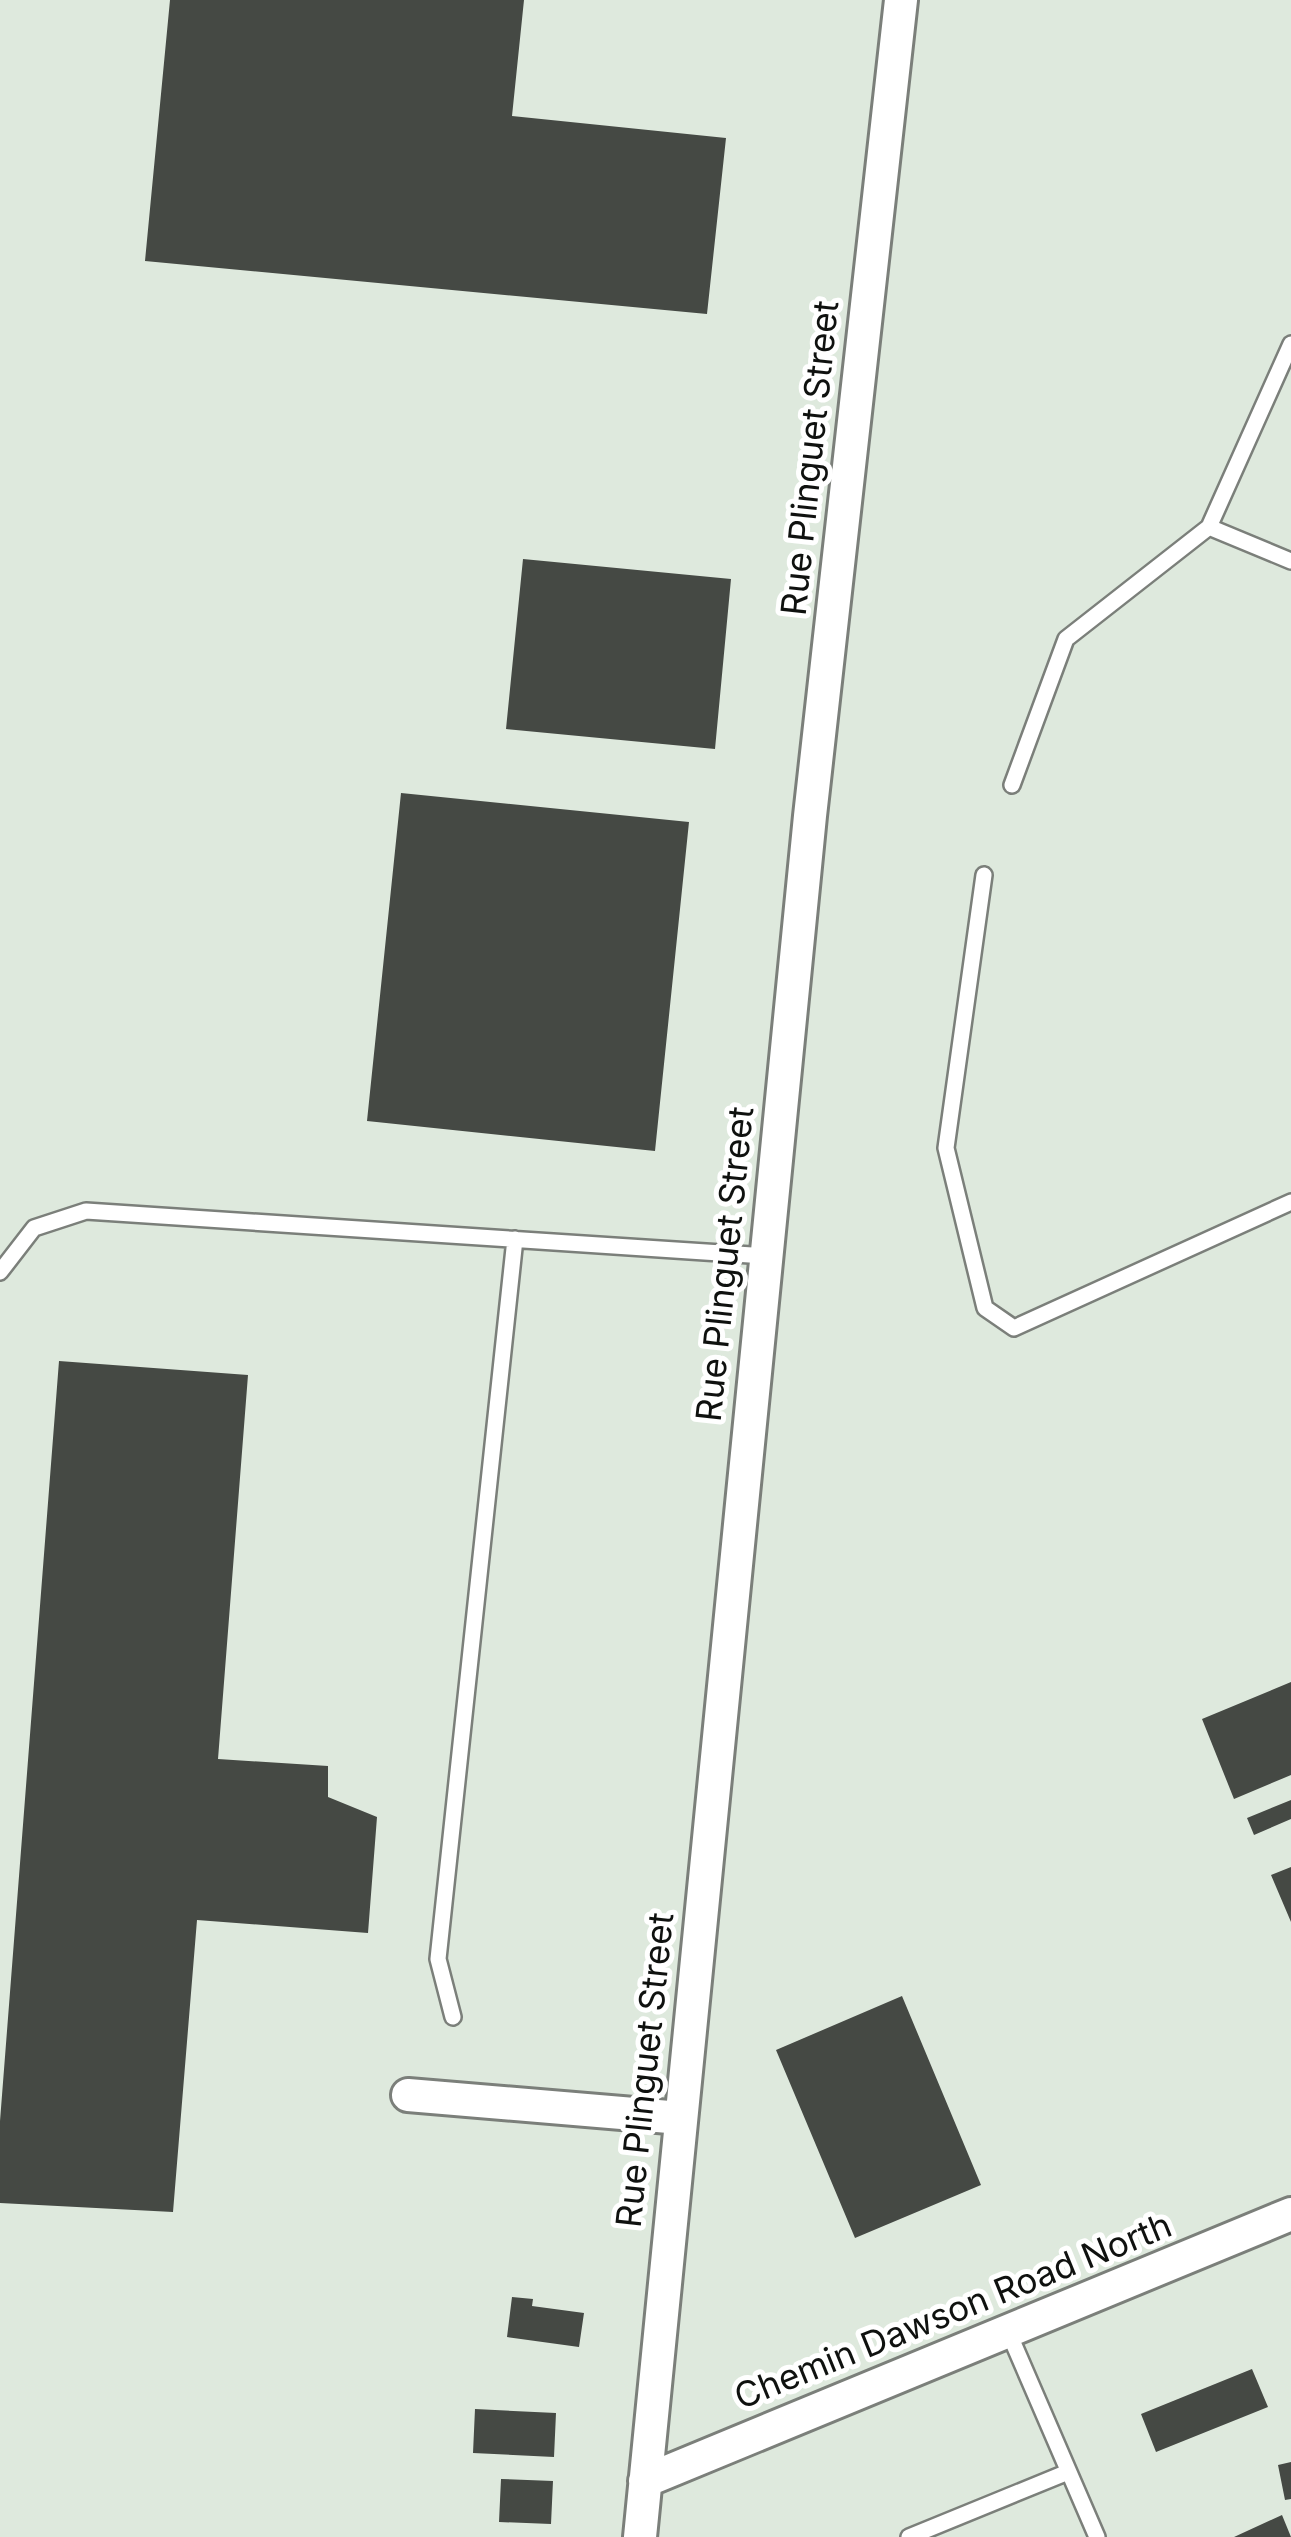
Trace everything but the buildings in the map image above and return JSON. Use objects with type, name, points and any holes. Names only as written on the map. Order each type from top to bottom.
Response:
[{"type":"street","name":"Rue Plinguet Street","points":[[640,2537],[810,816],[901,0]]},
{"type":"street","points":[[408,2095],[680,2118]]},
{"type":"street","name":"Chemin Dawson Road North","points":[[645,2481],[1291,2214]]},
{"type":"lane","points":[[1012,785],[1066,639],[1210,527],[1291,344]]},
{"type":"lane","points":[[1210,527],[1291,561]]},
{"type":"lane","points":[[984,875],[946,1148],[985,1308],[1014,1328],[1291,1202]]},
{"type":"lane","points":[[0,1272],[34,1228],[86,1211],[766,1256]]},
{"type":"lane","points":[[452,2017],[438,1959],[514,1239]]},
{"type":"lane","points":[[1008,2332],[1097,2537]]},
{"type":"lane","points":[[909,2537],[1068,2472]]},
{"type":"shaded area","points":[[0,0],[1291,0],[1291,2537],[0,2537]]}]
